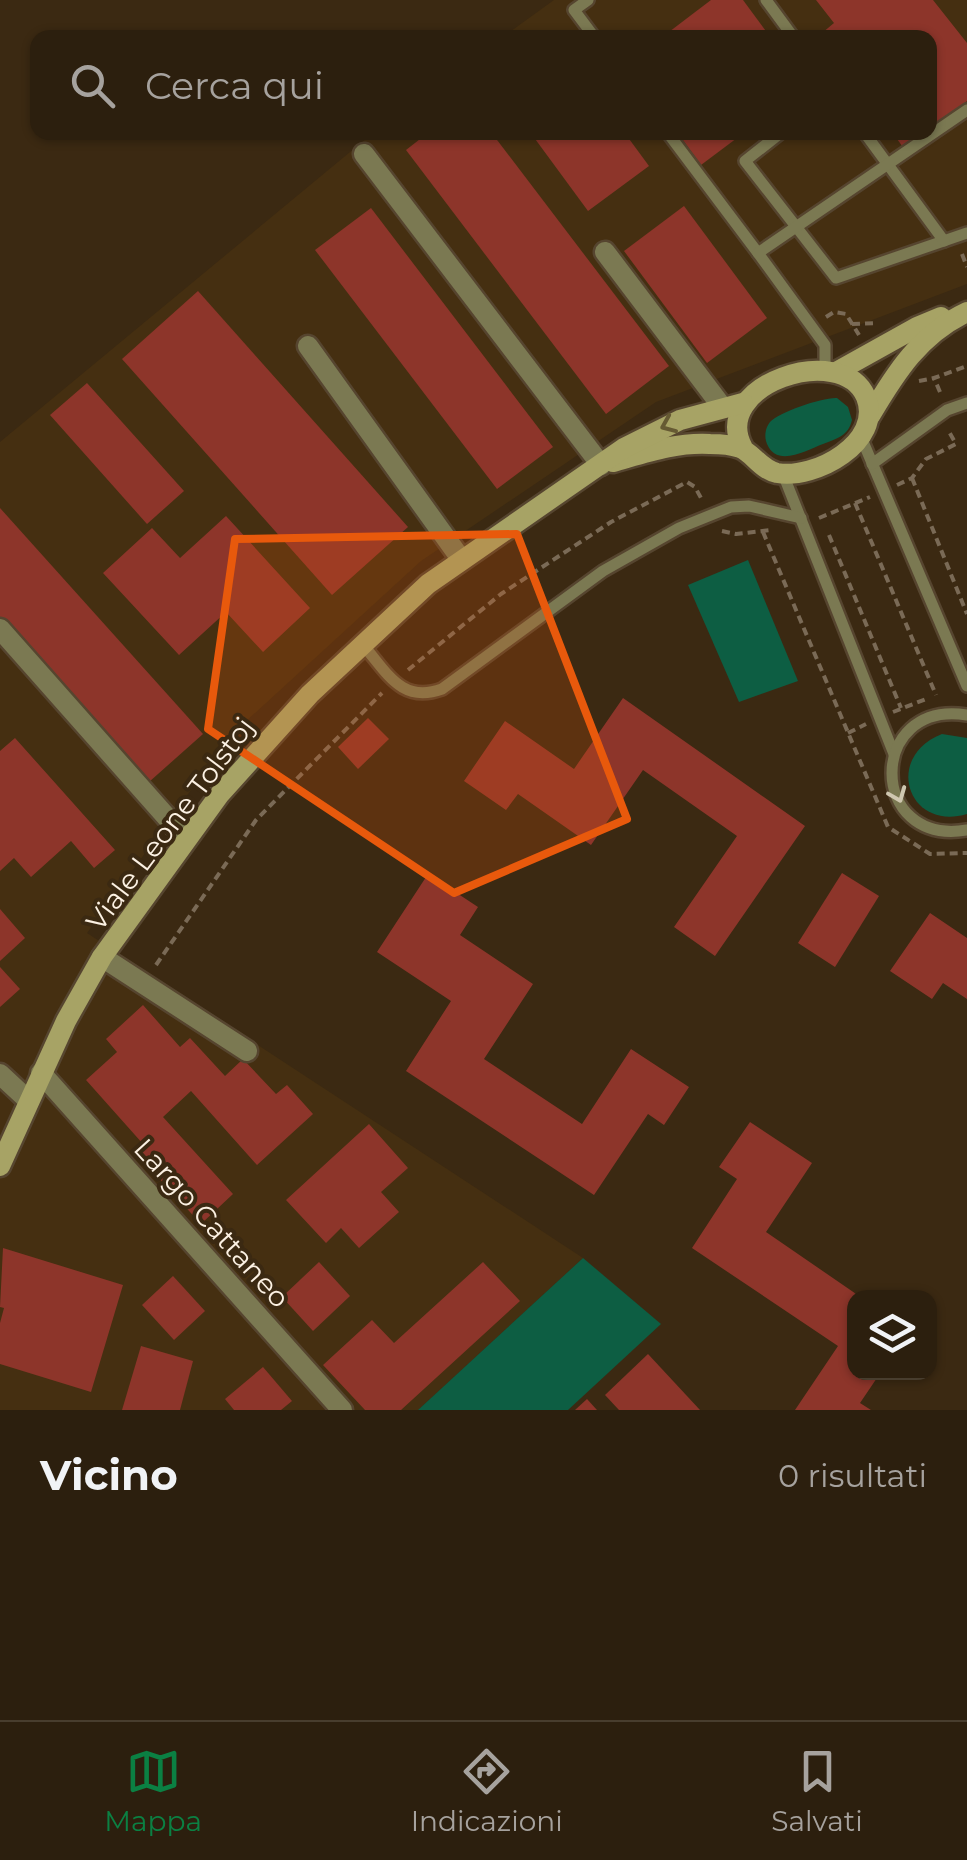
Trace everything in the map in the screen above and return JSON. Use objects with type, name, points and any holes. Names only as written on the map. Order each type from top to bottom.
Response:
[{"type":"street","points":[[364,154],[601,465]]},
{"type":"street","points":[[605,252],[733,406],[743,448]]},
{"type":"street","name":"Viale Leone Tolstoj","points":[[0,1166],[66,1021],[102,957],[255,752],[363,645],[461,559],[657,429],[733,406],[773,382],[831,370],[917,327],[967,311]]},
{"type":"street","name":"Viale Leone Tolstoj","points":[[861,437],[904,360],[930,334],[967,311]]},
{"type":"street","points":[[308,346],[461,559]]},
{"type":"street","points":[[831,370],[862,389],[870,416]]},
{"type":"street","points":[[784,474],[832,460],[861,437]]},
{"type":"street","name":"Viale Leone Tolstoj","points":[[601,465],[686,444],[743,448],[758,465],[784,474]]},
{"type":"street","points":[[0,629],[186,840]]},
{"type":"street","points":[[102,957],[247,1051]]},
{"type":"street","name":"Largo Cattaneo","points":[[41,1073],[342,1410]]},
{"type":"street","points":[[0,1074],[29,1101]]},
{"type":"lane","points":[[588,0],[574,10],[589,30]]},
{"type":"lane","points":[[766,0],[788,30]]},
{"type":"lane","points":[[937,131],[967,110]]},
{"type":"lane","points":[[673,140],[825,345],[831,370]]},
{"type":"lane","points":[[772,140],[745,161],[836,278],[967,233]]},
{"type":"lane","points":[[870,140],[944,241]]},
{"type":"lane","points":[[758,253],[923,140]]},
{"type":"lane","points":[[872,464],[947,410],[967,403]]},
{"type":"lane","points":[[861,437],[966,684]]},
{"type":"lane","points":[[784,474],[894,754],[892,784],[906,812],[932,830],[967,830]]},
{"type":"lane","points":[[363,645],[400,688],[429,694],[450,683],[603,571],[679,528],[731,507],[749,506],[801,518]]},
{"type":"lane","points":[[894,754],[914,725],[930,716],[967,715]]},
{"type":"path","points":[[947,410],[934,378],[967,366]]},
{"type":"path","points":[[912,478],[967,614]]},
{"type":"path","points":[[856,503],[936,695]]},
{"type":"path","points":[[821,517],[901,708]]},
{"type":"path","points":[[763,532],[888,827],[930,854],[967,853]]},
{"type":"path","points":[[848,733],[966,684]]},
{"type":"highlighted area","points":[[517,534],[627,819],[454,893],[208,729],[235,539]]},
{"type":"shaded area","points":[[554,0],[967,0],[967,284],[656,402],[421,561],[231,735],[87,933],[583,1258],[418,1410],[0,1410],[0,442],[365,140],[937,140],[937,30],[513,30]]},
{"type":"green space","points":[[837,398],[848,407],[852,420],[845,433],[793,455],[772,451],[765,436],[770,422],[802,406]]},
{"type":"green space","points":[[748,560],[798,681],[739,702],[688,585]]},
{"type":"green space","points":[[942,734],[967,738],[967,814],[947,817],[930,812],[918,803],[910,789],[908,774],[913,759],[924,745]]},
{"type":"green space","points":[[583,1258],[661,1324],[568,1410],[418,1410]]},
{"type":"building","points":[[711,0],[743,0],[765,30],[672,30]]},
{"type":"building","points":[[816,0],[933,0],[967,43],[967,101],[937,125],[937,30],[826,30],[834,23]]},
{"type":"building","points":[[419,140],[497,140],[669,366],[606,414],[406,150]]},
{"type":"building","points":[[536,140],[630,140],[649,166],[588,211]]},
{"type":"building","points":[[683,140],[734,140],[701,165]]},
{"type":"building","points":[[898,140],[917,140],[905,150]]},
{"type":"building","points":[[684,206],[767,318],[707,363],[624,251]]},
{"type":"building","points":[[371,208],[553,447],[497,489],[315,250]]},
{"type":"building","points":[[198,291],[408,527],[332,595],[122,359]]},
{"type":"building","points":[[87,383],[184,491],[147,524],[50,415]]},
{"type":"building","points":[[0,508],[203,734],[149,782],[0,617]]},
{"type":"building","points":[[226,516],[310,608],[263,652],[226,612],[179,655],[103,573],[152,528],[180,558]]},
{"type":"building","points":[[623,698],[805,826],[715,956],[674,927],[737,836],[643,770],[591,845],[518,794],[506,810],[464,781],[505,721],[574,769]]},
{"type":"building","points":[[368,718],[389,739],[358,769],[338,747]]},
{"type":"building","points":[[15,738],[115,850],[94,868],[71,841],[31,877],[14,858],[0,871],[0,751]]},
{"type":"building","points":[[842,873],[879,896],[835,967],[798,943]]},
{"type":"building","points":[[428,874],[478,907],[460,935],[533,984],[484,1059],[582,1124],[631,1049],[689,1087],[664,1125],[648,1114],[594,1195],[406,1071],[451,1001],[377,952]]},
{"type":"building","points":[[0,909],[25,938],[0,961]]},
{"type":"building","points":[[930,913],[967,938],[967,999],[943,983],[932,999],[890,971]]},
{"type":"building","points":[[0,967],[20,989],[0,1007]]},
{"type":"building","points":[[143,1005],[180,1047],[190,1038],[225,1076],[243,1059],[276,1094],[287,1085],[313,1114],[257,1165],[191,1091],[163,1117],[233,1194],[201,1224],[135,1152],[143,1144],[86,1080],[117,1052],[106,1039]]},
{"type":"building","points":[[750,1122],[812,1163],[766,1232],[850,1290],[847,1290],[847,1380],[876,1380],[860,1403],[871,1410],[795,1410],[838,1346],[692,1248],[737,1179],[719,1167]]},
{"type":"building","points":[[369,1124],[408,1168],[381,1192],[399,1212],[359,1248],[341,1228],[326,1243],[286,1200]]},
{"type":"building","points":[[3,1248],[123,1285],[91,1392],[0,1364]]},
{"type":"building","points":[[319,1262],[350,1296],[313,1331],[282,1297]]},
{"type":"building","points":[[483,1262],[520,1301],[401,1410],[365,1410],[323,1365],[372,1320],[394,1343]]},
{"type":"building","points":[[173,1276],[205,1311],[174,1340],[142,1305]]},
{"type":"building","points":[[141,1346],[193,1361],[180,1410],[122,1410]]},
{"type":"building","points":[[648,1354],[700,1410],[619,1410],[605,1395]]},
{"type":"building","points":[[263,1367],[292,1401],[281,1410],[234,1410],[225,1399]]},
{"type":"building","points":[[587,1399],[597,1410],[575,1410]]}]
